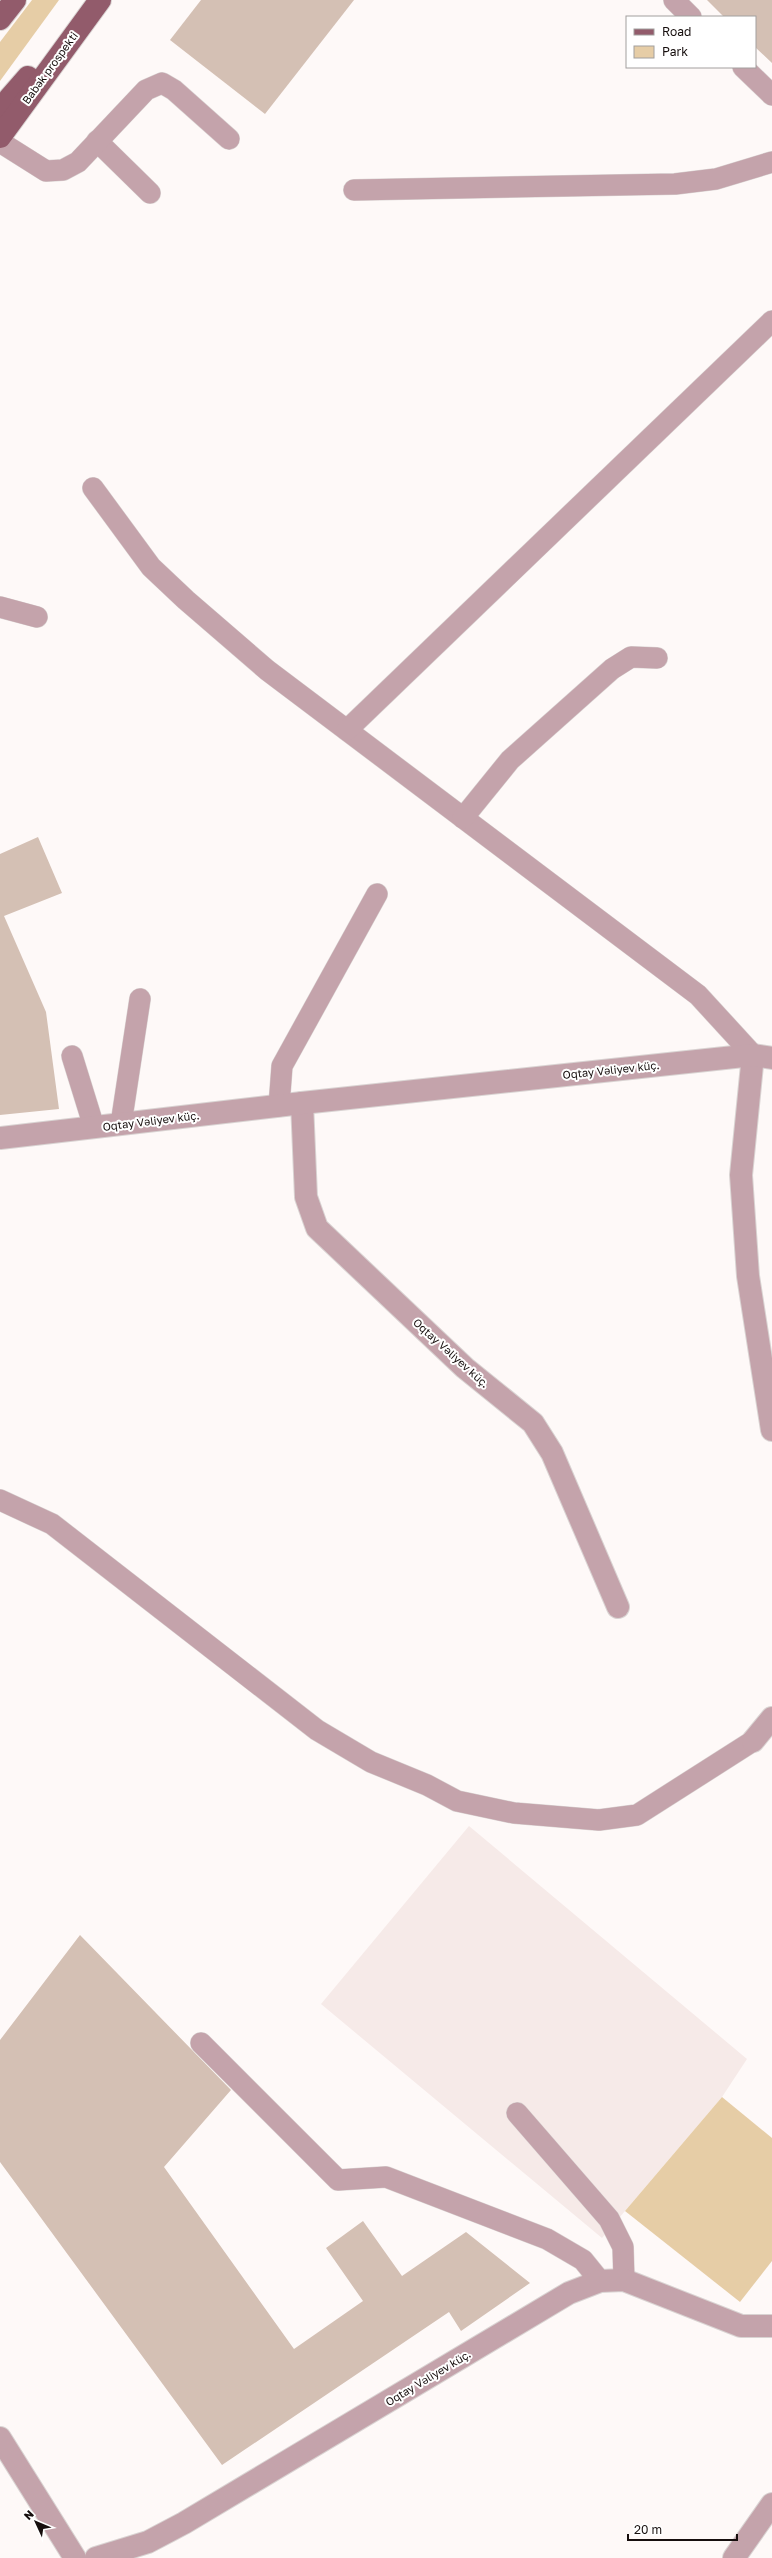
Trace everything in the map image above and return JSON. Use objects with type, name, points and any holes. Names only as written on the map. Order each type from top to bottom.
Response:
[{"type":"main road","points":[[0,19],[14,0]]},
{"type":"main road","points":[[0,109],[95,0]]},
{"type":"main road","name":"Babək prospekti","points":[[0,137],[100,0]]},
{"type":"street","name":"Oqtay Vəliyev küç.","points":[[0,1138],[302,1103],[762,1057]]},
{"type":"street","points":[[762,1057],[741,1175],[748,1276],[772,1430]]},
{"type":"street","name":"Oqtay Vəliyev küç.","points":[[302,1103],[306,1197],[317,1228],[465,1368],[533,1423],[552,1453],[618,1607]]},
{"type":"street","points":[[753,1741],[772,1718]]},
{"type":"street","name":"Oqtay Vəliyev küç.","points":[[96,2558],[148,2542],[569,2293],[600,2281],[624,2280],[741,2326],[772,2326]]},
{"type":"street","points":[[0,2438],[75,2558]]},
{"type":"street","points":[[734,2558],[772,2504]]},
{"type":"lane","points":[[674,0],[691,16]]},
{"type":"lane","points":[[744,68],[772,94]]},
{"type":"lane","points":[[0,142],[46,171],[63,170],[78,162],[146,90],[162,83],[174,90],[229,138]]},
{"type":"lane","points":[[98,141],[150,193]]},
{"type":"lane","points":[[354,190],[675,184],[716,179],[772,162]]},
{"type":"lane","points":[[347,730],[772,321]]},
{"type":"lane","points":[[93,488],[151,567],[186,600],[267,670],[698,995],[762,1057]]},
{"type":"lane","points":[[0,607],[37,617]]},
{"type":"lane","points":[[463,818],[510,760],[612,669],[631,657],[657,658]]},
{"type":"lane","points":[[279,1106],[282,1066],[377,894]]},
{"type":"lane","points":[[121,1124],[140,999]]},
{"type":"lane","points":[[72,1056],[94,1127]]},
{"type":"lane","points":[[0,1500],[52,1524],[317,1730],[371,1762],[427,1785],[458,1801],[514,1814],[599,1820],[637,1815],[753,1741]]},
{"type":"lane","points":[[201,2044],[338,2180],[386,2177],[547,2239],[583,2260],[600,2281]]},
{"type":"lane","points":[[516,2113],[609,2219],[623,2247],[624,2280]]},
{"type":"shaded area","points":[[469,1826],[747,2059],[722,2097],[602,2238],[321,2004]]},
{"type":"green space","points":[[32,0],[59,0],[0,81],[0,42]]},
{"type":"green space","points":[[722,2097],[772,2138],[772,2261],[740,2302],[625,2211]]},
{"type":"building","points":[[201,0],[354,0],[265,114],[170,40]]},
{"type":"building","points":[[707,0],[772,0],[772,63],[756,48],[756,16],[723,16]]},
{"type":"building","points":[[38,837],[62,893],[4,916],[46,1012],[59,1109],[0,1115],[0,854]]},
{"type":"building","points":[[80,1935],[231,2090],[164,2167],[294,2349],[363,2301],[326,2248],[363,2221],[402,2276],[466,2232],[530,2283],[461,2331],[449,2312],[222,2465],[0,2162],[0,2040]]}]
